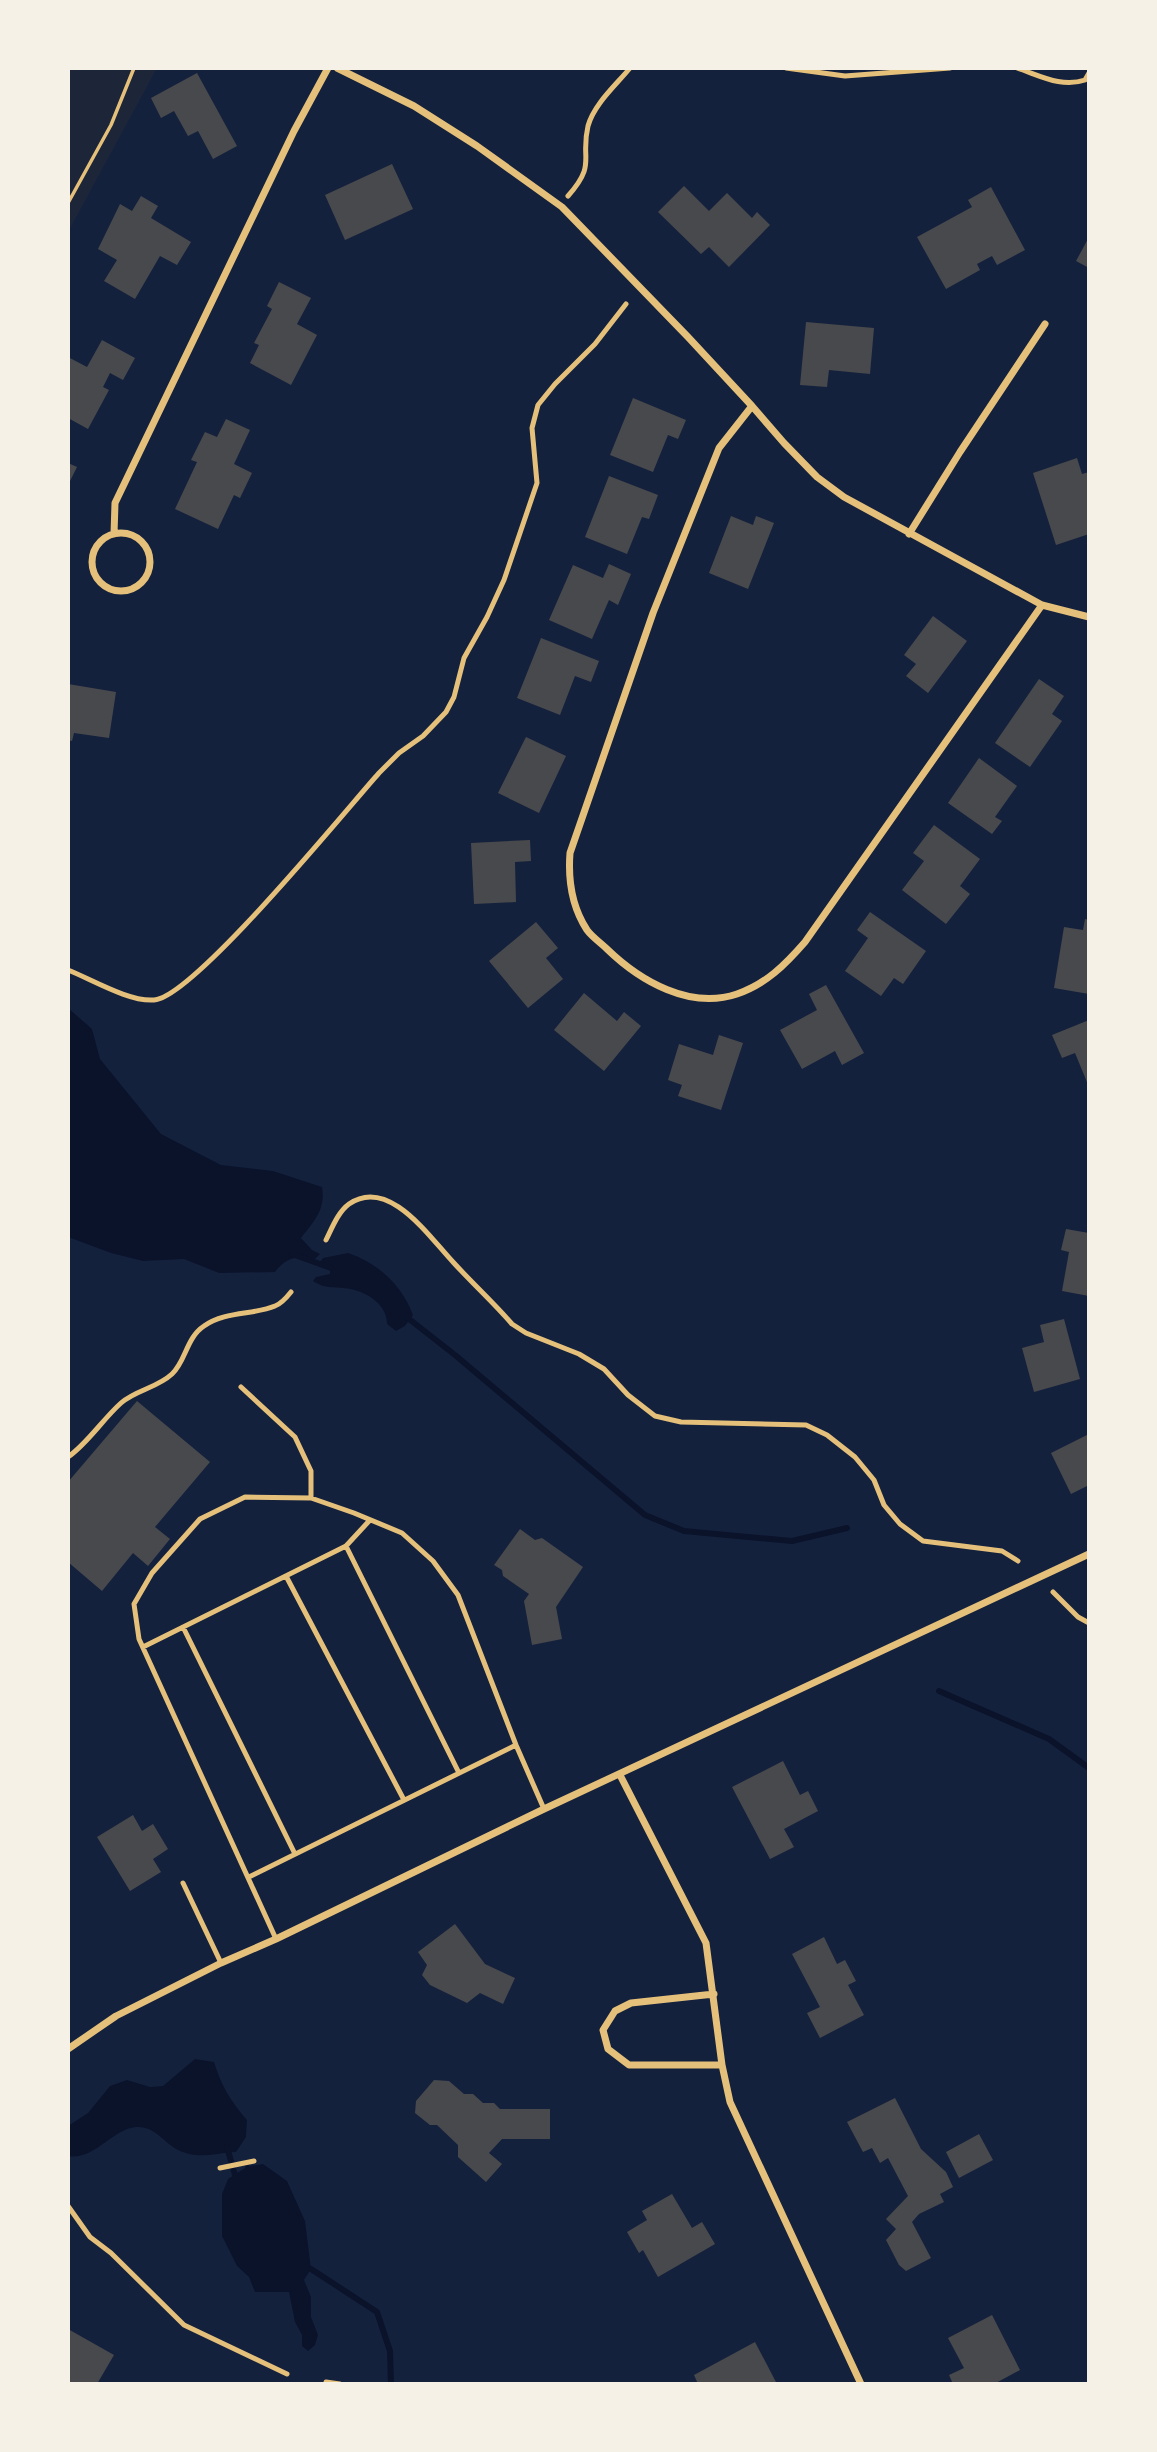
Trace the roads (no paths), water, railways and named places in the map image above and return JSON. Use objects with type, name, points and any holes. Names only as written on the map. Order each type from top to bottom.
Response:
[{"type":"street","points":[[114,534],[115,503],[294,131],[328,68]]},
{"type":"street","points":[[337,68],[414,106],[477,146],[562,207],[817,477],[844,497],[1042,605],[1089,617]]},
{"type":"street","points":[[909,534],[1045,324]]},
{"type":"street","points":[[752,406],[719,448],[653,613],[570,853],[572,896],[587,930],[627,969],[680,995],[709,999],[735,994],[761,984],[785,965],[805,942],[1042,605]]},
{"type":"street","points":[[114,534],[134,536],[147,549],[149,568],[140,584],[132,589],[123,591],[106,586],[94,572],[94,554],[98,545],[114,534]]},
{"type":"street","points":[[68,2049],[116,2016],[221,1963],[1089,1554]]},
{"type":"street","points":[[620,1775],[706,1943],[722,2065],[730,2102],[861,2384]]},
{"type":"street","points":[[714,1994],[631,2003],[615,2011],[603,2030],[608,2049],[629,2064],[722,2065]]},
{"type":"lane","points":[[568,196],[583,176],[587,162],[589,125],[600,103],[630,68]]},
{"type":"lane","points":[[786,68],[845,76],[950,68]]},
{"type":"lane","points":[[1017,68],[1058,83],[1072,84],[1085,80],[1089,73]]},
{"type":"lane","points":[[68,970],[138,998],[154,1000],[168,996],[205,965],[262,908],[379,773],[423,736],[446,712],[454,697],[464,658],[487,618],[504,580],[537,483],[533,428],[538,405],[595,344],[626,304]]},
{"type":"lane","points":[[326,1240],[337,1219],[348,1205],[355,1201],[362,1198],[380,1199],[399,1206],[418,1222],[512,1324],[526,1333],[579,1354],[604,1369],[628,1395],[655,1416],[681,1422],[806,1425],[827,1435],[855,1457],[874,1480],[884,1505],[900,1524],[923,1541],[1002,1552],[1018,1561]]},
{"type":"lane","points":[[68,1457],[78,1450],[123,1401],[156,1387],[174,1373],[192,1337],[205,1325],[238,1312],[277,1306],[291,1292]]},
{"type":"lane","points":[[241,1387],[295,1437],[311,1471],[312,1498]]},
{"type":"lane","points":[[276,1939],[139,1639],[134,1604],[152,1573],[200,1519],[245,1497],[312,1498],[402,1534],[433,1561],[458,1595],[516,1745],[544,1809]]},
{"type":"lane","points":[[143,1647],[346,1546],[370,1520]]},
{"type":"lane","points":[[346,1546],[459,1773]]},
{"type":"lane","points":[[286,1576],[404,1800]]},
{"type":"lane","points":[[1053,1592],[1078,1618],[1089,1623]]},
{"type":"lane","points":[[183,1627],[295,1854]]},
{"type":"lane","points":[[249,1877],[516,1745]]},
{"type":"lane","points":[[183,1883],[221,1963]]},
{"type":"lane","points":[[220,2168],[254,2161]]},
{"type":"lane","points":[[68,2206],[90,2237],[111,2253],[184,2325],[286,2374]]},
{"type":"lane","points":[[326,2382],[340,2384]]},
{"type":"waterway","points":[[292,1254],[331,1268]]},
{"type":"waterway","points":[[404,1315],[645,1515],[684,1531],[792,1541],[847,1528]]},
{"type":"waterway","points":[[939,1691],[1049,1739],[1089,1768]]},
{"type":"waterway","points":[[227,2147],[235,2175]]},
{"type":"waterway","points":[[311,2269],[377,2312],[390,2351],[391,2384]]}]
